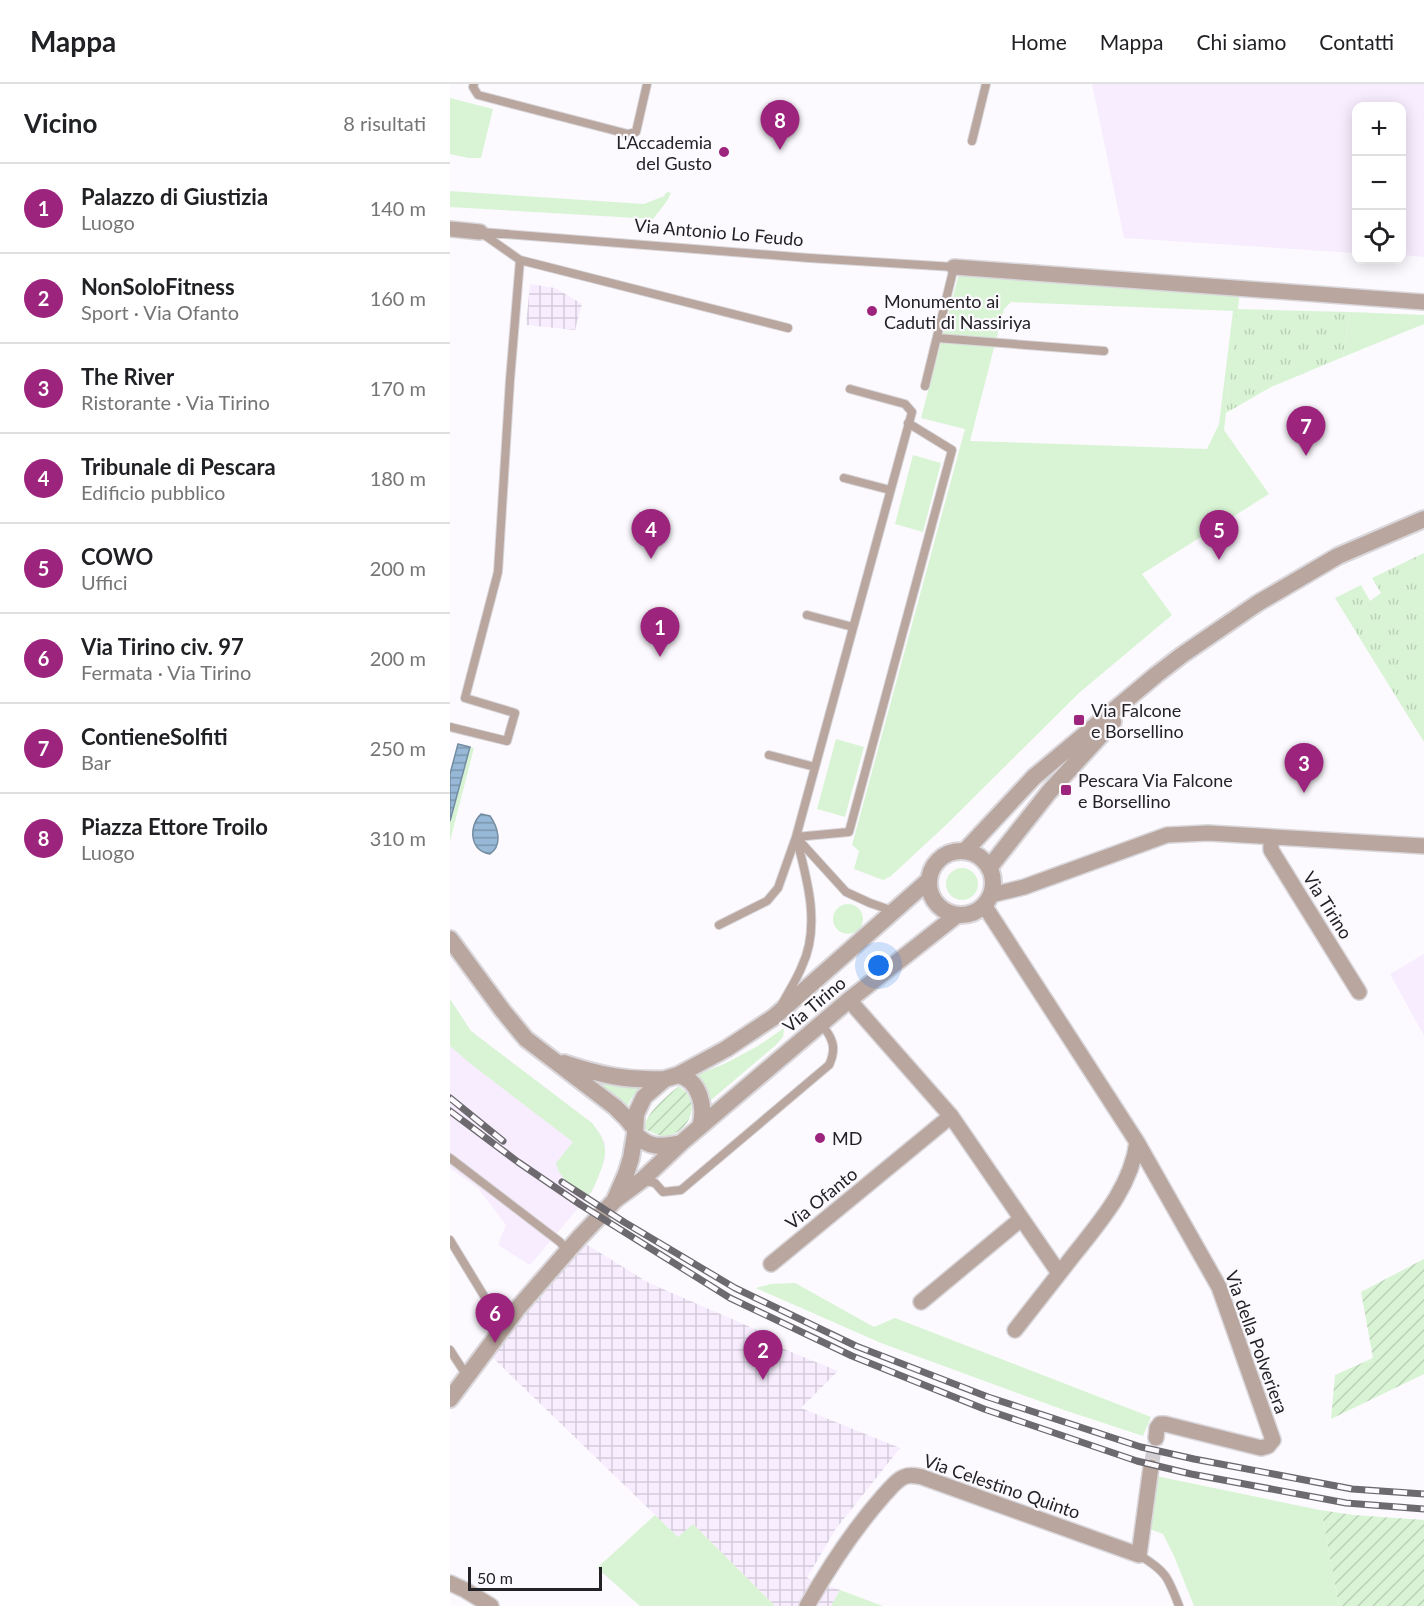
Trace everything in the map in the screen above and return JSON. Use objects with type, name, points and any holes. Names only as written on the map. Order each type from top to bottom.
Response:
[{"type":"street","name":"Via Antonio Lo Feudo","points":[[450,229],[480,232]]},
{"type":"street","points":[[954,267],[1424,302]]},
{"type":"street","points":[[965,851],[1034,777],[1182,655],[1258,603],[1338,556],[1424,519]]},
{"type":"street","points":[[989,868],[1049,792],[1156,675]]},
{"type":"street","name":"Via Tirino","points":[[987,900],[1167,836],[1208,833],[1422,850]]},
{"type":"street","name":"Via Tirino","points":[[1271,837],[1270,850],[1359,992]]},
{"type":"street","points":[[965,851],[975,854],[989,868],[993,886],[987,900],[976,911],[957,915],[947,912],[933,899],[929,880],[937,862],[945,855],[965,851]]},
{"type":"street","name":"Via Tirino","points":[[672,1077],[726,1049],[775,1017],[929,880]]},
{"type":"street","points":[[1000,929],[998,912],[1000,905],[1013,890]]},
{"type":"street","name":"Via della Polveriera","points":[[987,900],[1000,929],[1137,1142],[1219,1287],[1273,1440],[1268,1446],[1261,1448],[1165,1424],[1158,1431]]},
{"type":"street","name":"Via Tirino","points":[[700,1127],[849,1000],[957,915]]},
{"type":"street","points":[[450,939],[518,1030],[536,1048],[615,1107],[642,1140],[663,1146],[681,1143]]},
{"type":"street","points":[[849,1000],[951,1116],[1059,1273]]},
{"type":"street","points":[[450,1400],[504,1326],[567,1251],[615,1200],[642,1180],[700,1127],[703,1109],[697,1091],[688,1078],[642,1080],[618,1077],[552,1058]]},
{"type":"street","points":[[615,1200],[631,1158],[636,1114],[644,1097],[672,1077]]},
{"type":"street","name":"Via Ofanto","points":[[771,1264],[951,1116]]},
{"type":"street","points":[[1015,1330],[1122,1191],[1135,1159],[1137,1142]]},
{"type":"street","points":[[921,1302],[1021,1220]]},
{"type":"street","points":[[1139,1555],[1151,1467]]},
{"type":"street","name":"Via Celestino Quinto","points":[[807,1606],[843,1547],[870,1511],[895,1483],[902,1477],[911,1475],[1139,1555]]},
{"type":"street","points":[[450,1583],[491,1606]]},
{"type":"lane","points":[[474,84],[473,87],[478,95],[628,134],[636,132],[647,84]]},
{"type":"lane","points":[[972,141],[986,84]]},
{"type":"lane","name":"Via Antonio Lo Feudo","points":[[480,232],[954,267]]},
{"type":"lane","name":"Via Antonio Lo Feudo","points":[[480,232],[520,260],[788,328]]},
{"type":"lane","points":[[450,727],[507,741],[515,713],[465,699],[498,572],[520,260]]},
{"type":"lane","points":[[925,386],[954,267]]},
{"type":"lane","points":[[937,338],[1104,351]]},
{"type":"lane","points":[[719,925],[756,908],[767,901],[778,888],[796,837],[912,412],[905,404],[850,390]]},
{"type":"lane","points":[[796,837],[849,832],[952,450],[908,423]]},
{"type":"lane","points":[[844,478],[890,490]]},
{"type":"lane","points":[[807,615],[853,627]]},
{"type":"lane","points":[[769,755],[815,767]]},
{"type":"lane","points":[[796,837],[846,892],[895,911]]},
{"type":"lane","points":[[775,1017],[803,965],[809,943],[811,920],[807,878],[796,837]]},
{"type":"lane","points":[[642,1180],[656,1183],[663,1192],[675,1192],[686,1187],[829,1065],[833,1057],[833,1044],[830,1035],[821,1024]]},
{"type":"lane","points":[[450,1158],[560,1242],[567,1251]]},
{"type":"lane","points":[[450,1240],[504,1326]]},
{"type":"lane","points":[[450,1350],[467,1376]]},
{"type":"lane","points":[[1139,1555],[1156,1566],[1169,1580],[1179,1606]]},
{"type":"shaded area","points":[[1092,84],[1424,84],[1424,257],[1406,255],[1406,102],[1352,102],[1352,253],[1124,238]]},
{"type":"shaded area","points":[[530,284],[555,288],[582,304],[575,330],[526,325]]},
{"type":"shaded area","points":[[1424,954],[1424,1036],[1390,974]]},
{"type":"shaded area","points":[[450,999],[471,1031],[592,1123],[605,1143],[605,1159],[592,1192],[530,1265],[498,1245],[506,1225],[478,1188],[450,1168]]},
{"type":"shaded area","points":[[581,1241],[649,1283],[757,1330],[764,1341],[838,1371],[801,1408],[900,1448],[835,1530],[807,1578],[840,1590],[831,1606],[775,1606],[693,1524],[678,1537],[490,1355]]},
{"type":"green space","points":[[450,98],[493,109],[481,158],[450,154]]},
{"type":"green space","points":[[450,191],[644,204],[664,196],[667,192],[671,193],[653,219],[450,207]]},
{"type":"green space","points":[[962,262],[1240,291],[1224,430],[1269,494],[1142,574],[1172,615],[1079,693],[947,824],[891,876],[883,880],[854,869],[859,851],[852,845],[965,429],[921,418]],"holes":[[[1011,302],[1233,311],[1219,424],[1207,449],[970,441],[1004,309]]]},
{"type":"green space","points":[[1237,309],[1350,312],[1343,357],[1271,387],[1226,413]]},
{"type":"green space","points":[[1350,312],[1424,315],[1424,324],[1343,357]]},
{"type":"green space","points":[[913,455],[941,463],[923,532],[895,524]]},
{"type":"green space","points":[[1424,553],[1424,742],[1335,598],[1361,585],[1370,601],[1381,593],[1372,578]]},
{"type":"green space","points":[[836,739],[864,747],[845,817],[817,809]]},
{"type":"green space","points":[[470,747],[474,748],[450,841],[450,821]]},
{"type":"green space","points":[[962,868],[974,872],[978,884],[974,896],[962,900],[950,896],[946,884],[950,872]]},
{"type":"green space","points":[[848,904],[859,908],[863,919],[859,930],[848,934],[837,930],[833,919],[837,908]]},
{"type":"green space","points":[[450,999],[471,1031],[592,1123],[597,1130],[604,1142],[605,1154],[598,1178],[588,1196],[568,1182],[557,1168],[556,1163],[573,1142],[450,1046]]},
{"type":"green space","points":[[784,1028],[783,1037],[777,1044],[704,1106],[692,1077],[758,1046]]},
{"type":"green space","points":[[596,1080],[608,1084],[643,1086],[625,1110]]},
{"type":"green space","points":[[679,1086],[690,1099],[692,1107],[688,1121],[678,1132],[671,1135],[663,1136],[645,1129],[645,1124],[652,1112]]},
{"type":"green space","points":[[1424,1259],[1424,1374],[1331,1419],[1335,1375],[1373,1358],[1361,1292]]},
{"type":"green space","points":[[795,1283],[874,1327],[895,1318],[1151,1417],[1143,1436],[1064,1410],[881,1343],[756,1288],[771,1284]]},
{"type":"green space","points":[[1156,1476],[1320,1510],[1339,1606],[1194,1606],[1163,1534],[1147,1528]]},
{"type":"green space","points":[[1320,1510],[1424,1520],[1424,1606],[1339,1606]]},
{"type":"green space","points":[[655,1515],[678,1537],[693,1524],[775,1606],[640,1606],[597,1568]]},
{"type":"green space","points":[[840,1590],[883,1606],[831,1606]]},
{"type":"water","points":[[458,744],[470,747],[450,821],[450,774]]},
{"type":"water","points":[[481,814],[490,816],[497,830],[497,846],[490,854],[478,849],[473,838],[474,825]]},
{"type":"tunnel","points":[[1151,1467],[1156,1438]]},
{"type":"railway","points":[[450,1098],[503,1141]]},
{"type":"railway","points":[[450,1111],[581,1205],[730,1298],[852,1356],[984,1409],[1137,1461],[1191,1474],[1346,1503],[1424,1509]]},
{"type":"railway","points":[[562,1182],[735,1288],[856,1346],[988,1397],[1141,1447],[1194,1459],[1352,1489],[1424,1494]]},
{"type":"place","name":"Piazza Ettore Troilo","points":[[780,150]]},
{"type":"place","name":"L'Accademia del Gusto","points":[[724,152]]},
{"type":"place","name":"Monumento ai Caduti di Nassiriya","points":[[872,311]]},
{"type":"place","name":"ContieneSolfiti","points":[[1306,456]]},
{"type":"place","name":"Tribunale di Pescara","points":[[651,559]]},
{"type":"place","name":"COWO","points":[[1219,560]]},
{"type":"place","name":"Palazzo di Giustizia","points":[[660,657]]},
{"type":"place","name":"Via Falcone e Borsellino","points":[[1079,720]]},
{"type":"place","name":"Pescara Via Falcone e Borsellino","points":[[1066,790]]},
{"type":"place","name":"The River","points":[[1304,793]]},
{"type":"place","name":"MD","points":[[820,1138]]},
{"type":"place","name":"Via Tirino civ. 97","points":[[495,1343]]},
{"type":"place","name":"NonSoloFitness","points":[[763,1380]]}]
